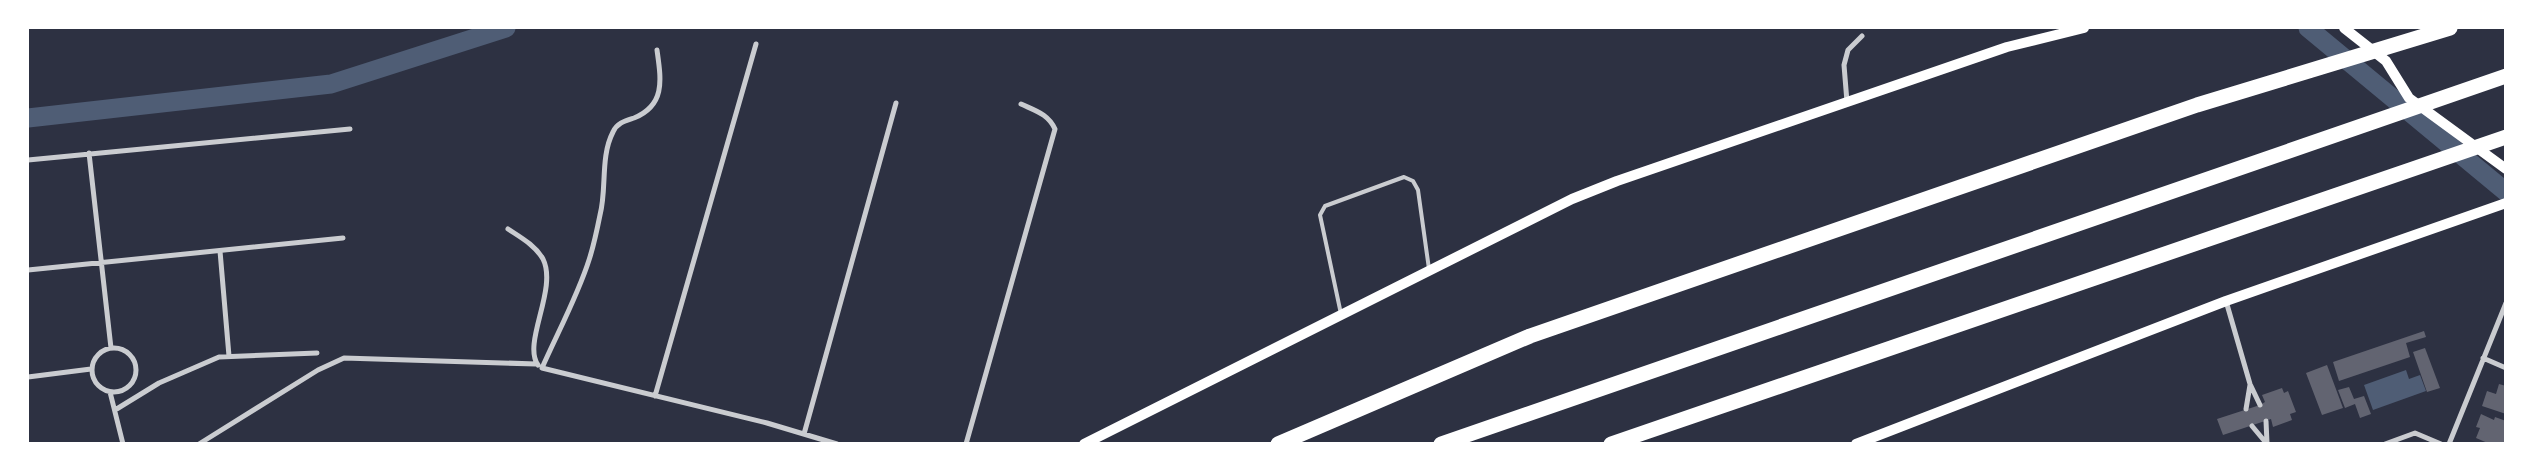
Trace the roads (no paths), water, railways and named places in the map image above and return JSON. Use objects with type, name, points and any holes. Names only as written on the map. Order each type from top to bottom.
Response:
[{"type":"highway","points":[[1278,444],[1530,336],[2197,104],[2450,28]]},
{"type":"highway","points":[[1441,444],[2506,76]]},
{"type":"highway","points":[[1612,444],[2303,205],[2506,137]]},
{"type":"main road","points":[[1084,444],[1572,199],[1617,181],[2007,47],[2084,28]]},
{"type":"main road","points":[[2344,28],[2386,61],[2409,98],[2506,169]]},
{"type":"main road","points":[[1856,444],[2226,301],[2506,203]]},
{"type":"street","points":[[1847,103],[1844,65],[1848,50],[1862,36]]},
{"type":"street","points":[[654,396],[756,44]]},
{"type":"street","points":[[542,368],[589,261],[601,212],[605,163],[613,131],[621,122],[646,113],[653,105],[659,92],[661,80],[657,50]]},
{"type":"street","points":[[804,434],[896,103]]},
{"type":"street","points":[[966,444],[1055,129],[1050,120],[1041,113],[1021,104]]},
{"type":"street","points":[[28,160],[350,128]]},
{"type":"street","points":[[89,154],[111,348]]},
{"type":"street","points":[[508,229],[531,244],[543,259],[546,275],[545,296],[534,345],[536,364]]},
{"type":"street","points":[[28,270],[344,238]]},
{"type":"street","points":[[220,251],[229,356]]},
{"type":"street","points":[[2226,301],[2250,384],[2260,405]]},
{"type":"street","points":[[2449,444],[2506,303]]},
{"type":"street","points":[[111,348],[123,350],[133,358],[136,370],[132,382],[123,390],[110,392],[100,388],[94,380],[91,369],[94,359],[101,351],[111,348]]},
{"type":"street","points":[[114,410],[159,383],[219,357],[317,353]]},
{"type":"street","points":[[199,444],[318,370],[344,358],[536,364],[542,368],[837,444]]},
{"type":"street","points":[[2483,358],[2506,368]]},
{"type":"street","points":[[28,377],[91,369]]},
{"type":"street","points":[[2246,409],[2250,384]]},
{"type":"street","points":[[110,392],[123,444]]},
{"type":"street","points":[[2266,420],[2267,443]]},
{"type":"street","points":[[2252,426],[2267,443]]},
{"type":"street","points":[[2385,444],[2415,434],[2441,444]]},
{"type":"lane","points":[[1342,315],[1320,215],[1325,206],[1404,177],[1413,181],[1418,190],[1429,271]]},
{"type":"water","points":[[2406,370],[2409,379],[2420,375],[2426,391],[2373,410],[2364,385]]},
{"type":"waterway","points":[[28,118],[331,84],[506,28]]},
{"type":"waterway","points":[[2308,28],[2506,192]]}]
